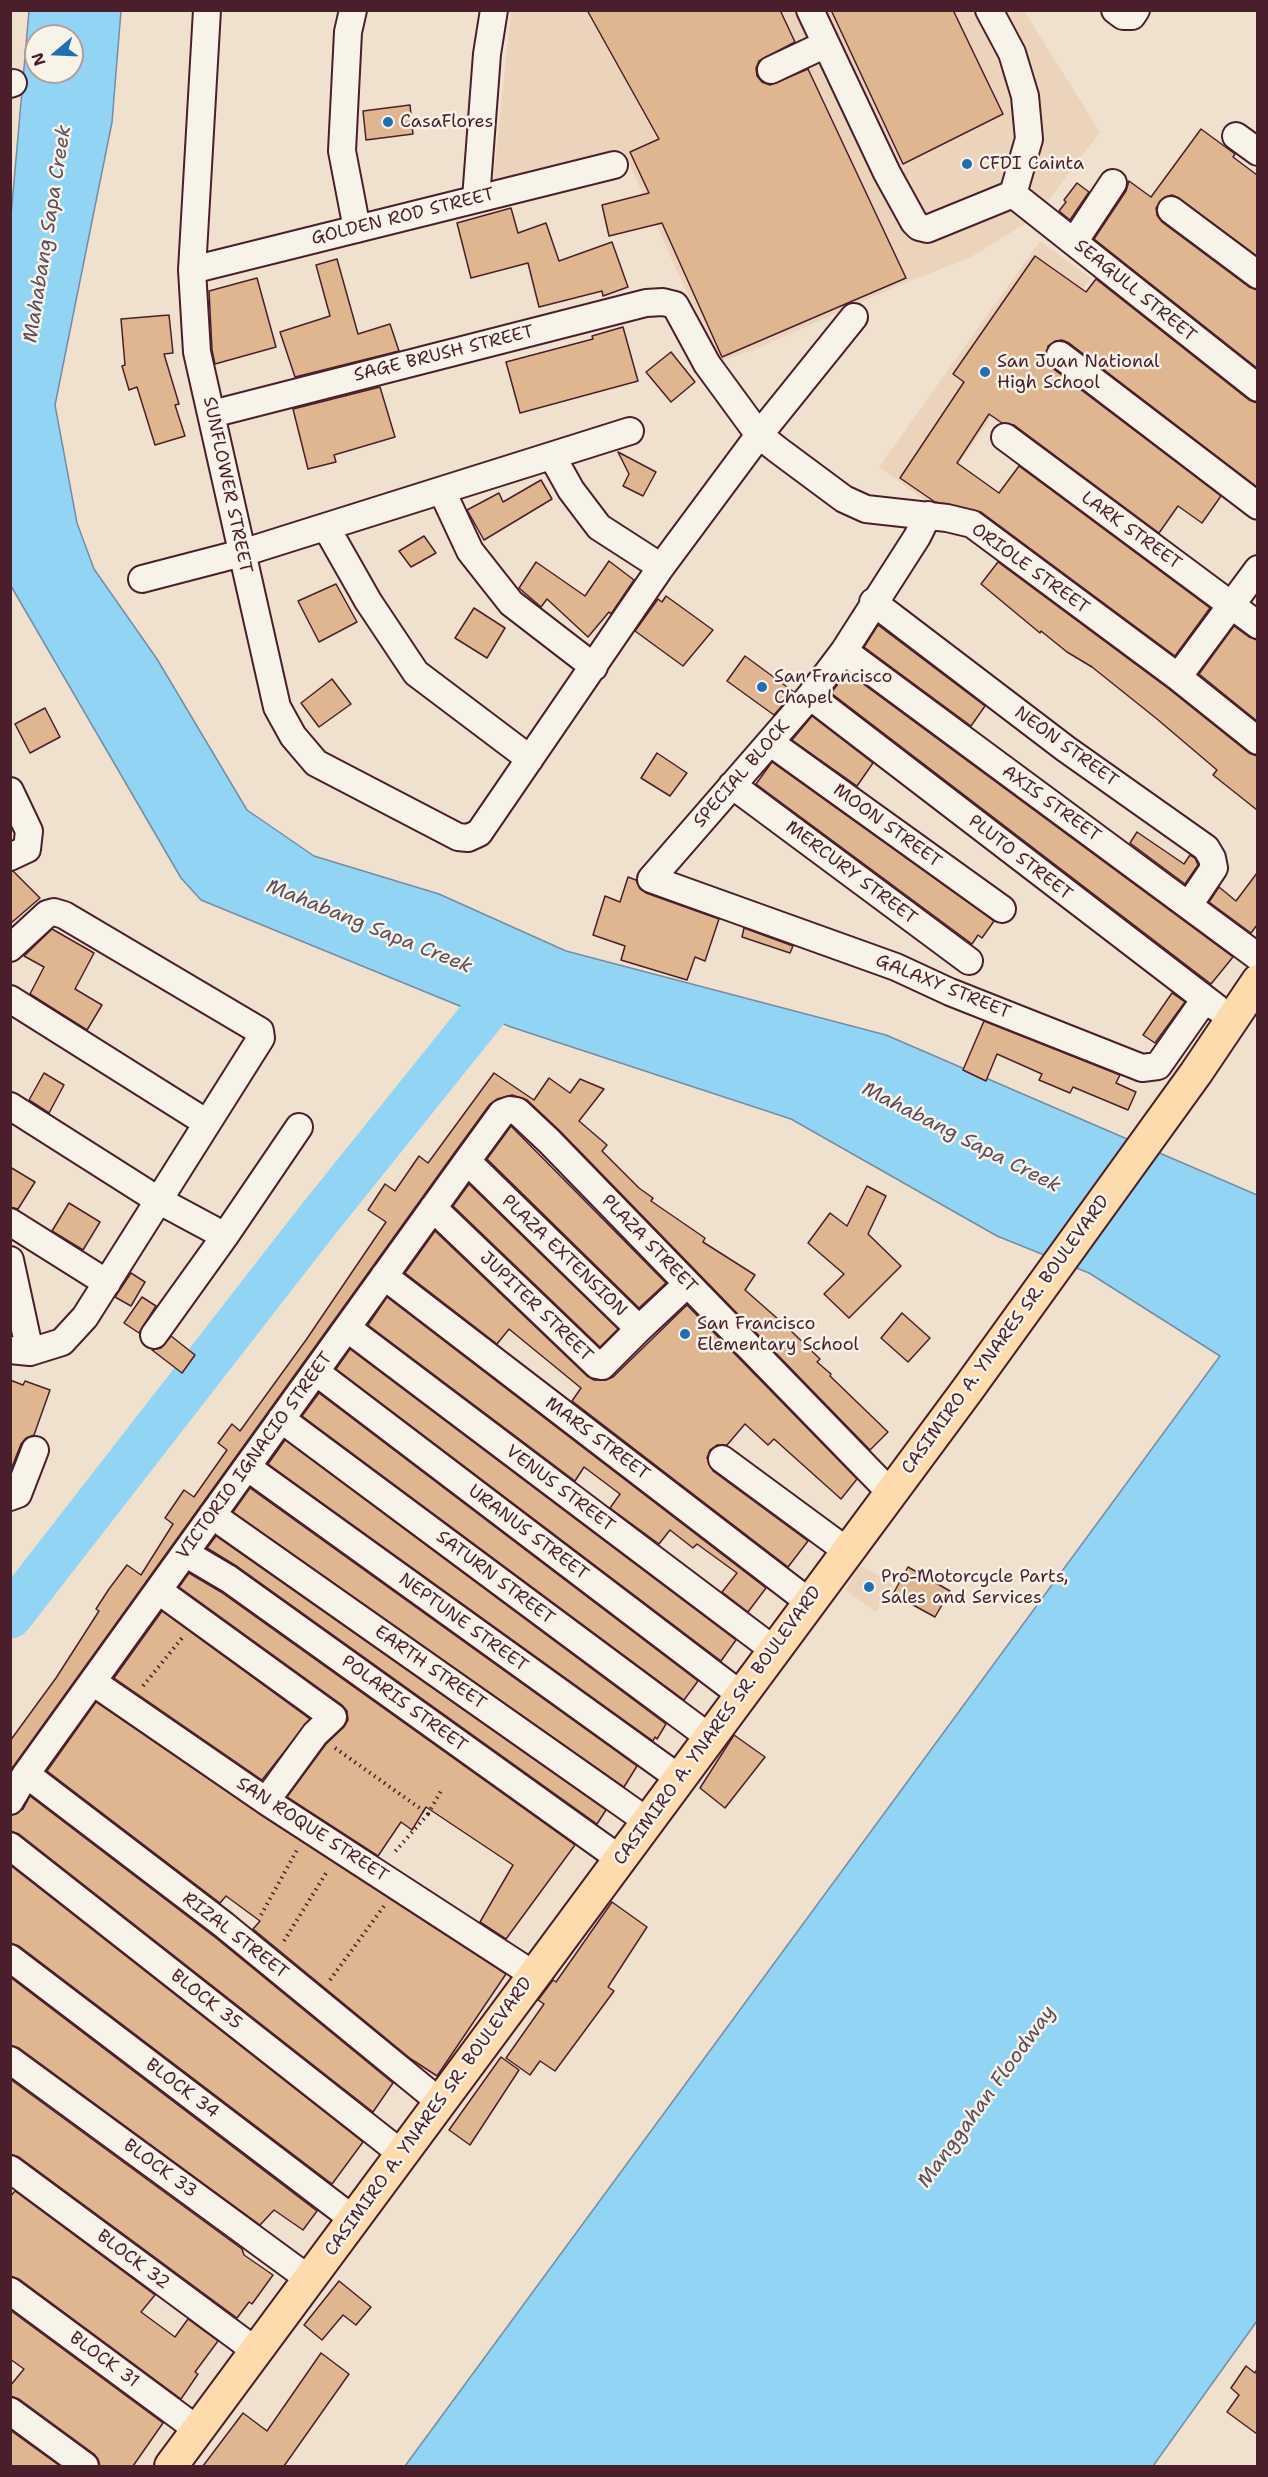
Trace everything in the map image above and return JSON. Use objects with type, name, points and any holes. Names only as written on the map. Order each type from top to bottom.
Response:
[{"type":"main road","name":"CASIMIRO A. YNARES SR. BOULEVARD","points":[[171,2466],[1023,1314],[1193,1077],[1257,981]]},
{"type":"street","name":"SUNFLOWER STREET","points":[[207,10],[192,270],[197,352],[277,707],[293,736],[316,764],[458,837],[468,838],[479,832],[530,759]]},
{"type":"street","points":[[353,10],[348,32],[342,152],[357,229]]},
{"type":"street","points":[[476,199],[486,54],[494,10]]},
{"type":"street","points":[[810,10],[887,173],[914,222],[919,227],[927,229],[1013,194],[1029,139],[1025,96],[1012,53],[989,10]]},
{"type":"street","points":[[1115,11],[1123,16],[1132,16],[1136,10]]},
{"type":"street","points":[[771,70],[826,44]]},
{"type":"street","points":[[1236,136],[1257,152]]},
{"type":"street","name":"GOLDEN ROD STREET","points":[[192,270],[614,165]]},
{"type":"street","points":[[1074,242],[1113,183]]},
{"type":"street","name":"SEAGULL STREET","points":[[1013,194],[1257,388]]},
{"type":"street","points":[[1171,210],[1257,275]]},
{"type":"street","name":"SAGE BRUSH STREET","points":[[212,414],[646,303],[663,302],[675,305]]},
{"type":"street","name":"ORIOLE STREET","points":[[675,305],[707,364],[759,435],[844,499],[866,509],[972,524],[1178,676],[1257,741]]},
{"type":"street","points":[[326,527],[368,601],[416,672],[530,759],[661,567],[759,435],[854,317]]},
{"type":"street","points":[[1060,356],[1257,506]]},
{"type":"street","points":[[142,579],[242,553],[630,431]]},
{"type":"street","name":"LARK STREET","points":[[1005,437],[1257,625]]},
{"type":"street","points":[[552,456],[571,490],[599,526],[661,567]]},
{"type":"street","points":[[442,490],[470,551],[511,603],[594,667]]},
{"type":"street","name":"SPECIAL BLOCK","points":[[651,879],[810,696],[844,651],[928,516]]},
{"type":"street","points":[[1178,676],[1257,569]]},
{"type":"street","name":"NEON STREET","points":[[873,602],[1066,749],[1206,848],[1212,858],[1214,868],[1189,906]]},
{"type":"street","name":"AXIS STREET","points":[[844,651],[1257,957]]},
{"type":"street","name":"PLUTO STREET","points":[[810,696],[1204,999],[1232,1018]]},
{"type":"street","name":"MOON STREET","points":[[771,743],[1002,909]]},
{"type":"street","name":"MERCURY STREET","points":[[732,785],[969,962]]},
{"type":"street","points":[[10,791],[29,831],[27,849],[10,857]]},
{"type":"street","name":"GALAXY STREET","points":[[651,879],[896,967],[950,992],[1142,1068],[1158,1066],[1204,999]]},
{"type":"street","points":[[10,948],[47,914],[54,912],[64,915],[260,1032],[261,1038],[85,1317],[62,1342],[20,1351],[10,1260]]},
{"type":"street","points":[[10,999],[207,1123]]},
{"type":"street","points":[[10,1106],[158,1200],[225,1236]]},
{"type":"street","name":"PLAZA STREET","points":[[502,1113],[510,1110],[517,1111],[890,1492]]},
{"type":"street","name":"VICTORIO IGNACIO STREET","points":[[10,1801],[26,1774],[502,1113]]},
{"type":"street","points":[[154,1335],[299,1127]]},
{"type":"street","name":"PLAZA EXTENSION","points":[[467,1161],[639,1329],[687,1284]]},
{"type":"street","name":"JUPITER STREET","points":[[433,1208],[597,1365],[602,1366],[639,1329]]},
{"type":"street","points":[[10,1222],[107,1283]]},
{"type":"street","name":"MARS STREET","points":[[384,1276],[809,1602]]},
{"type":"street","name":"VENUS STREET","points":[[347,1328],[774,1650]]},
{"type":"street","name":"URANUS STREET","points":[[315,1372],[741,1695]]},
{"type":"street","name":"SATURN STREET","points":[[281,1419],[709,1737]]},
{"type":"street","points":[[10,1497],[18,1494],[35,1450]]},
{"type":"street","points":[[722,1459],[847,1551]]},
{"type":"street","name":"NEPTUNE STREET","points":[[247,1467],[679,1779]]},
{"type":"street","name":"EARTH STREET","points":[[212,1515],[647,1821]]},
{"type":"street","name":"POLARIS STREET","points":[[185,1553],[229,1580],[620,1859]]},
{"type":"street","points":[[159,1591],[333,1717],[315,1734],[266,1801]]},
{"type":"street","name":"SAN ROQUE STREET","points":[[93,1682],[266,1801],[534,1975]]},
{"type":"street","name":"RIZAL STREET","points":[[26,1774],[224,1925],[440,2102]]},
{"type":"street","name":"BLOCK 35","points":[[10,1846],[402,2154]]},
{"type":"street","name":"BLOCK 34","points":[[10,1958],[353,2219]]},
{"type":"street","name":"BLOCK 33","points":[[10,2060],[309,2279]]},
{"type":"street","name":"BLOCK 32","points":[[10,2169],[256,2351]]},
{"type":"street","name":"BLOCK 31","points":[[10,2291],[198,2430]]},
{"type":"street","points":[[10,2411],[85,2466]]},
{"type":"path","points":[[127,1706],[197,1619]]},
{"type":"path","points":[[315,1734],[428,1814]]},
{"type":"path","points":[[376,1872],[428,1814],[441,1791]]},
{"type":"path","points":[[261,1915],[309,1829]]},
{"type":"path","points":[[284,1941],[341,1849]]},
{"type":"path","points":[[315,2000],[399,1887]]},
{"type":"shaded area","points":[[511,11],[1024,11],[1100,132],[1051,197],[1028,222],[971,257],[900,285],[756,349],[721,361],[682,282],[624,152],[493,181]]},
{"type":"shaded area","name":"San Juan National High School","points":[[1040,241],[1091,278],[930,504],[879,467]]},
{"type":"shaded area","name":"Pro-Motorcycle Parts, Sales and Services","points":[[860,1565],[893,1584],[876,1612],[845,1590]]},
{"type":"water","points":[[29,11],[121,11],[112,122],[55,405],[77,523],[94,569],[157,659],[247,810],[314,856],[439,894],[566,951],[886,1035],[1257,1195],[1257,2321],[1153,2466],[405,2466],[1220,1356],[1089,1273],[997,1236],[791,1119],[511,1027],[201,900],[181,878],[11,586],[11,216],[24,68],[24,84],[84,84],[84,24],[28,24]]},
{"type":"building","points":[[587,10],[780,10],[795,42],[759,61],[756,68],[757,76],[762,82],[770,85],[808,69],[906,278],[722,357],[662,223],[609,236],[602,205],[649,193],[630,152],[659,139]]},
{"type":"building","points":[[831,10],[953,10],[1003,114],[903,164]]},
{"type":"building","name":"CasaFlores","points":[[410,105],[413,134],[366,140],[363,111]]},
{"type":"building","points":[[1201,129],[1235,154],[1233,157],[1257,175],[1257,256],[1172,195],[1165,197],[1156,208],[1157,215],[1162,222],[1249,287],[1257,290],[1257,368],[1094,239],[1126,191],[1129,181],[1151,197]]},
{"type":"building","points":[[1077,183],[1089,192],[1070,220],[1059,211]]},
{"type":"building","points":[[511,208],[518,233],[546,223],[559,261],[612,242],[628,287],[603,296],[602,291],[539,307],[528,263],[471,278],[457,223]]},
{"type":"building","points":[[1035,256],[1086,292],[1096,279],[1249,400],[1257,403],[1257,487],[1069,343],[1062,340],[1055,341],[1048,346],[1046,360],[1051,367],[1221,496],[1202,523],[1178,506],[1159,533],[1014,425],[1002,423],[989,414],[957,463],[999,493],[1019,466],[1210,608],[1175,656],[981,512],[935,502],[900,478],[964,382],[953,374]]},
{"type":"building","points":[[337,259],[358,334],[390,324],[399,351],[295,377],[280,332],[330,316],[316,265]]},
{"type":"building","points":[[257,278],[276,347],[215,364],[212,350],[209,291]]},
{"type":"building","points":[[169,315],[173,353],[164,354],[179,404],[175,405],[185,436],[155,445],[137,387],[129,390],[122,366],[125,365],[121,319]]},
{"type":"building","points":[[623,327],[638,381],[520,413],[506,362],[593,339],[592,336]]},
{"type":"building","points":[[671,352],[695,382],[671,402],[646,372]]},
{"type":"building","points":[[380,387],[395,437],[334,455],[336,462],[308,469],[293,409]]},
{"type":"building","points":[[618,452],[656,472],[643,496],[623,486],[629,474]]},
{"type":"building","points":[[541,480],[552,499],[484,540],[467,510],[499,493],[503,502]]},
{"type":"building","points":[[424,536],[436,553],[411,567],[399,551]]},
{"type":"building","points":[[609,561],[634,580],[611,614],[609,612],[588,637],[547,599],[541,607],[519,588],[536,562],[585,596]]},
{"type":"building","points":[[998,562],[1169,689],[1249,753],[1257,756],[1257,810],[1213,775],[1217,770],[1157,719],[1092,667],[1067,652],[1041,631],[1040,633],[981,584]]},
{"type":"building","points":[[336,584],[357,622],[319,642],[298,601]]},
{"type":"building","points":[[666,596],[713,630],[683,666],[635,631],[658,599],[662,602]]},
{"type":"building","points":[[474,608],[505,628],[487,658],[455,638]]},
{"type":"building","points":[[878,625],[985,706],[971,726],[864,647]]},
{"type":"building","points":[[1234,626],[1257,640],[1257,721],[1199,674]]},
{"type":"building","name":"San Francisco Chapel","points":[[745,656],[794,692],[774,715],[727,681]]},
{"type":"building","points":[[847,672],[1233,957],[1211,984],[831,693]]},
{"type":"building","points":[[332,679],[351,704],[319,727],[301,703]]},
{"type":"building","points":[[45,708],[60,737],[30,753],[15,724]]},
{"type":"building","points":[[812,716],[873,763],[857,786],[792,740]]},
{"type":"building","points":[[657,753],[687,773],[670,796],[641,778]]},
{"type":"building","points":[[772,762],[994,921],[982,938],[978,935],[972,944],[756,784]]},
{"type":"building","points":[[1137,832],[1184,864],[1190,855],[1195,858],[1198,865],[1185,884],[1130,843]]},
{"type":"building","points":[[13,871],[40,898],[10,924],[10,872]]},
{"type":"building","points":[[1257,873],[1257,925],[1251,933],[1209,902],[1219,887],[1236,901]]},
{"type":"building","points":[[628,877],[636,880],[640,889],[646,893],[719,919],[705,961],[695,957],[687,980],[621,960],[625,946],[593,935],[605,896],[620,902]]},
{"type":"building","points":[[744,928],[793,946],[790,953],[742,937]]},
{"type":"building","points":[[52,929],[94,953],[75,989],[102,1005],[87,1030],[30,994],[44,967],[24,956]]},
{"type":"building","points":[[1172,993],[1185,1002],[1155,1043],[1143,1035]]},
{"type":"building","points":[[984,1021],[1120,1075],[1116,1083],[1136,1092],[1128,1110],[1073,1087],[1070,1093],[1039,1080],[1042,1074],[997,1054],[986,1081],[963,1070]]},
{"type":"building","points":[[44,1073],[64,1085],[49,1113],[29,1100]]},
{"type":"building","points":[[494,1073],[534,1100],[549,1078],[570,1093],[580,1079],[604,1089],[579,1121],[607,1145],[602,1151],[639,1188],[653,1198],[651,1201],[705,1238],[703,1242],[755,1275],[745,1290],[820,1359],[817,1362],[831,1374],[830,1376],[888,1432],[870,1450],[559,1130],[527,1100],[512,1095],[497,1099],[490,1104],[455,1152],[10,1771],[10,1741],[56,1678],[99,1611],[96,1609],[109,1589],[127,1565],[141,1575],[173,1524],[165,1518],[184,1490],[194,1497],[227,1450],[218,1443],[232,1424],[240,1431],[306,1340],[386,1222],[368,1210],[385,1184],[395,1191],[419,1156],[428,1163]]},
{"type":"building","points":[[511,1126],[666,1283],[639,1308],[487,1159]]},
{"type":"building","points":[[10,1167],[35,1182],[18,1209],[10,1207]]},
{"type":"building","points":[[469,1184],[618,1329],[600,1347],[453,1206]]},
{"type":"building","points":[[867,1186],[886,1196],[868,1234],[901,1266],[849,1318],[824,1294],[844,1274],[808,1243],[830,1213],[847,1226]]},
{"type":"building","points":[[69,1203],[100,1222],[83,1250],[52,1231]]},
{"type":"building","points":[[435,1231],[587,1376],[594,1380],[606,1380],[613,1377],[687,1305],[857,1479],[841,1499],[774,1439],[768,1445],[745,1424],[727,1445],[717,1445],[710,1450],[707,1458],[713,1471],[808,1541],[788,1567],[572,1401],[581,1388],[509,1329],[497,1344],[405,1273]]},
{"type":"building","points":[[131,1273],[145,1282],[131,1306],[115,1297]]},
{"type":"building","points":[[142,1297],[156,1306],[139,1333],[124,1323]]},
{"type":"building","points":[[387,1297],[766,1588],[748,1612],[722,1592],[737,1573],[697,1544],[693,1548],[670,1530],[659,1544],[610,1508],[620,1494],[584,1467],[575,1481],[368,1325]]},
{"type":"building","points":[[902,1313],[930,1338],[908,1362],[881,1338]]},
{"type":"building","points":[[171,1336],[195,1355],[182,1373],[152,1350],[161,1348]]},
{"type":"building","points":[[350,1349],[736,1640],[721,1661],[336,1369]]},
{"type":"building","points":[[10,1380],[23,1385],[25,1381],[50,1390],[34,1435],[26,1438],[21,1444],[10,1472]]},
{"type":"building","points":[[319,1393],[698,1681],[684,1700],[302,1416]]},
{"type":"building","points":[[285,1440],[666,1724],[657,1739],[655,1737],[653,1741],[268,1464]]},
{"type":"building","points":[[250,1488],[637,1766],[624,1787],[233,1512]]},
{"type":"building","points":[[216,1536],[606,1810],[597,1824],[238,1567],[207,1548]]},
{"type":"building","points":[[908,1567],[950,1591],[935,1617],[893,1594]]},
{"type":"building","points":[[189,1573],[221,1592],[575,1845],[506,1939],[480,1922],[513,1865],[426,1807],[412,1830],[401,1822],[378,1856],[287,1797],[326,1744],[344,1727],[348,1720],[347,1711],[342,1705],[179,1587]]},
{"type":"building","points":[[162,1611],[310,1719],[262,1780],[114,1678]]},
{"type":"building","points":[[96,1702],[258,1813],[506,1974],[437,2076],[411,2059],[253,1929],[260,1921],[226,1896],[220,1903],[47,1771]]},
{"type":"building","points":[[734,1735],[765,1757],[725,1808],[700,1788]]},
{"type":"building","points":[[30,1796],[216,1938],[393,2083],[373,2112],[19,1834],[10,1831],[10,1816],[23,1809]]},
{"type":"building","points":[[10,1865],[363,2142],[332,2184],[19,1946],[10,1943]]},
{"type":"building","points":[[612,1902],[647,1927],[608,1987],[614,1991],[555,2071],[540,2061],[530,2075],[506,2058],[544,2004],[538,2000],[553,1980],[556,1982]]},
{"type":"building","points":[[10,1977],[317,2211],[303,2230],[274,2210],[260,2225],[19,2048],[10,2045]]},
{"type":"building","points":[[501,2057],[519,2070],[470,2145],[449,2130]]},
{"type":"building","points":[[10,2079],[242,2249],[244,2255],[273,2275],[252,2304],[249,2302],[237,2318],[19,2157],[10,2154]]},
{"type":"building","points":[[15,2191],[155,2295],[141,2312],[175,2337],[188,2319],[218,2341],[195,2372],[198,2374],[181,2399],[19,2279],[10,2276],[10,2197]]},
{"type":"building","points":[[339,2281],[371,2307],[356,2325],[343,2315],[322,2340],[304,2325]]},
{"type":"building","points":[[10,2310],[163,2423],[133,2466],[100,2466],[94,2454],[19,2399],[10,2396],[10,2386],[24,2369],[10,2359]]},
{"type":"building","points":[[321,2353],[349,2374],[284,2466],[203,2466],[243,2413],[267,2431]]},
{"type":"building","points":[[1246,2366],[1255,2373],[1257,2369],[1257,2434],[1227,2412],[1239,2395],[1231,2388]]},
{"type":"building","points":[[10,2430],[60,2466],[10,2466]]},
{"type":"waterway","points":[[10,1616],[317,1221],[508,983]]},
{"type":"place","name":"CasaFlores","points":[[388,122]]},
{"type":"place","name":"CFDI Cainta","points":[[967,164]]},
{"type":"place","name":"San Juan National High School","points":[[985,372]]},
{"type":"place","name":"San Francisco Chapel","points":[[762,687]]},
{"type":"place","name":"San Francisco Elementary School","points":[[685,1334]]},
{"type":"place","name":"Pro-Motorcycle Parts, Sales and Services","points":[[869,1587]]},
{"type":"water label","name":"Mahabang Sapa Creek","points":[[48,234]]},
{"type":"water label","name":"Mahabang Sapa Creek","points":[[369,927]]},
{"type":"water label","name":"Mahabang Sapa Creek","points":[[961,1138]]},
{"type":"water label","name":"Manggahan Floodway","points":[[987,2097]]}]
